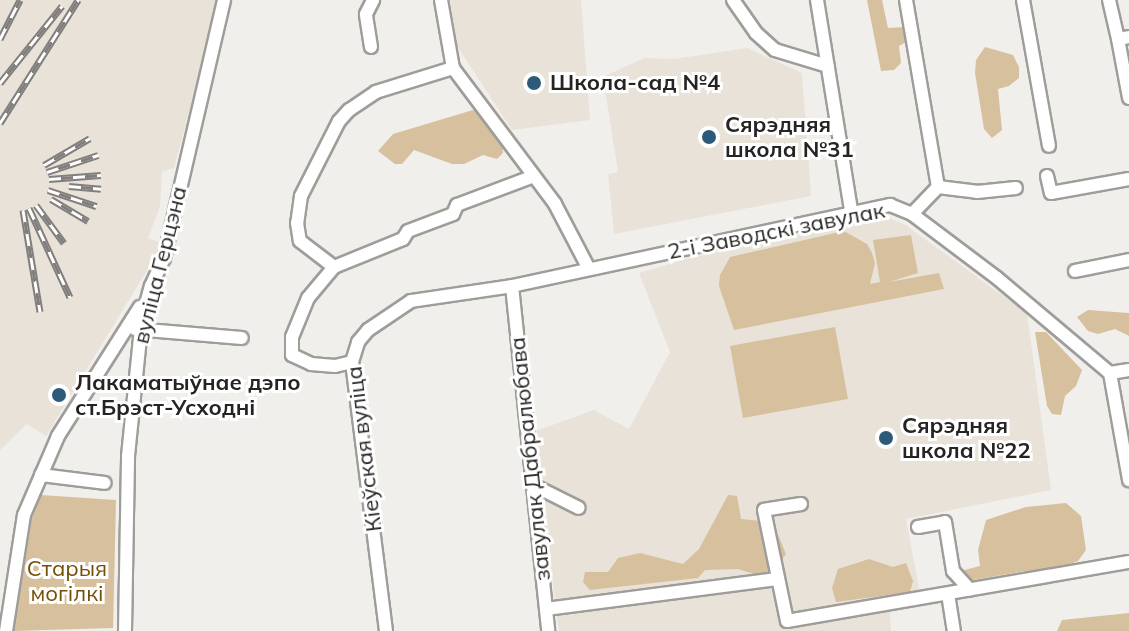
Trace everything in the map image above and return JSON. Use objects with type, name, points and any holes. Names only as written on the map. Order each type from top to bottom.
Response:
[{"type":"street","name":"вуліца Герцэна","points":[[125,631],[134,329],[164,258],[224,0]]},
{"type":"street","points":[[371,47],[366,14],[373,0]]},
{"type":"street","points":[[441,0],[453,68],[555,204],[589,269]]},
{"type":"street","points":[[733,0],[775,50],[828,66]]},
{"type":"street","points":[[817,0],[851,211]]},
{"type":"street","points":[[906,0],[938,187]]},
{"type":"street","points":[[1023,0],[1049,146]]},
{"type":"street","points":[[1109,0],[1124,38],[1129,98]]},
{"type":"street","points":[[334,267],[300,241],[297,223],[301,196],[339,121],[349,110],[376,92],[453,68]]},
{"type":"street","points":[[352,362],[335,366],[311,364],[292,355],[292,337],[308,298],[334,267],[403,239],[408,231],[453,214],[457,205],[534,176]]},
{"type":"street","points":[[1047,176],[1051,193],[1129,179]]},
{"type":"street","points":[[938,187],[977,192],[1016,188]]},
{"type":"street","points":[[912,214],[938,187]]},
{"type":"street","name":"2-і Заводскі завулак","points":[[512,286],[890,205],[912,214],[1110,373]]},
{"type":"street","points":[[1075,271],[1129,260]]},
{"type":"street","name":"Кіеўская вуліца","points":[[386,631],[352,362],[358,342],[368,330],[411,301],[512,286]]},
{"type":"street","name":"завулак Дабралюбава","points":[[512,286],[548,631]]},
{"type":"street","points":[[6,631],[24,515],[58,436],[134,329],[242,338]]},
{"type":"street","points":[[1129,370],[1110,373],[1129,480]]},
{"type":"street","points":[[41,475],[105,483]]},
{"type":"street","points":[[533,485],[579,508]]},
{"type":"street","points":[[801,504],[764,510],[787,621],[1129,562]]},
{"type":"street","points":[[918,527],[945,522],[953,571],[970,590]]},
{"type":"street","points":[[546,609],[777,579]]},
{"type":"street","points":[[948,594],[954,631]]},
{"type":"shaded area","name":"Лакаматыўнае дэпо ст.Брэст-Усходні","points":[[0,0],[219,0],[174,168],[162,172],[160,207],[148,238],[163,244],[46,436],[27,424],[0,450]]},
{"type":"shaded area","name":"Школа-сад №4","points":[[450,0],[581,0],[590,120],[512,130],[457,46]]},
{"type":"shaded area","name":"Сярэдняя школа №31","points":[[747,48],[802,73],[811,196],[614,234],[608,174],[618,172],[603,77],[644,58],[674,59]]},
{"type":"shaded area","name":"Сярэдняя школа №22","points":[[885,216],[904,224],[1027,313],[1051,490],[906,519],[920,594],[889,601],[891,631],[559,631],[533,432],[594,410],[629,429],[670,352],[639,273],[693,257]]},
{"type":"green space","points":[[867,0],[882,0],[888,28],[905,27],[908,41],[899,46],[901,63],[894,70],[881,71]]},
{"type":"green space","points":[[985,47],[1013,55],[1019,67],[1019,78],[1009,86],[998,89],[1002,130],[992,138],[984,129],[975,73],[976,60]]},
{"type":"green space","points":[[473,110],[482,115],[502,143],[503,153],[497,159],[483,155],[464,164],[452,164],[414,150],[402,164],[395,164],[378,151],[393,134]]},
{"type":"green space","points":[[844,231],[867,244],[872,253],[875,263],[870,284],[880,282],[873,240],[911,235],[918,273],[889,282],[939,273],[944,289],[734,330],[719,286],[720,275],[730,257]]},
{"type":"green space","points":[[1088,310],[1129,313],[1129,336],[1115,329],[1098,334],[1088,331],[1077,317]]},
{"type":"green space","points":[[835,327],[848,399],[743,418],[730,346]]},
{"type":"green space","points":[[1035,332],[1046,332],[1082,370],[1076,386],[1065,396],[1061,415],[1052,414],[1047,406]]},
{"type":"green space","name":"Старыя могілкі","points":[[41,495],[116,500],[113,628],[12,631],[28,529]]},
{"type":"green space","points":[[728,495],[737,496],[741,519],[761,521],[777,533],[781,542],[786,554],[775,569],[763,577],[738,569],[705,570],[698,578],[590,590],[583,582],[585,572],[608,572],[618,558],[640,553],[683,564],[699,549]]},
{"type":"green space","points":[[1066,503],[1081,516],[1086,550],[1078,561],[1055,570],[1025,571],[956,583],[957,572],[980,566],[978,550],[986,520],[1026,507]]},
{"type":"green space","points":[[869,559],[893,567],[906,563],[913,581],[910,592],[836,602],[832,588],[838,569]]},
{"type":"green space","points":[[1129,613],[1129,631],[1057,631],[1062,620]]},
{"type":"railway","points":[[0,39],[20,0]]},
{"type":"railway","points":[[0,123],[78,0]]},
{"type":"railway","points":[[0,83],[62,6]]},
{"type":"railway","points":[[44,165],[90,138]]},
{"type":"railway","points":[[47,172],[98,155]]},
{"type":"railway","points":[[49,179],[101,175]]},
{"type":"railway","points":[[69,186],[101,189]]},
{"type":"railway","points":[[48,190],[96,206]]},
{"type":"railway","points":[[51,199],[88,221]]},
{"type":"railway","points":[[36,205],[64,243]]},
{"type":"railway","points":[[29,208],[70,297]]},
{"type":"railway","points":[[23,210],[40,312]]},
{"type":"place","name":"Школа-сад №4","points":[[534,83]]},
{"type":"place","name":"Сярэдняя школа №31","points":[[709,137]]},
{"type":"place","name":"Лакаматыўнае дэпо ст.Брэст-Усходні","points":[[59,395]]},
{"type":"place","name":"Сярэдняя школа №22","points":[[886,438]]}]
